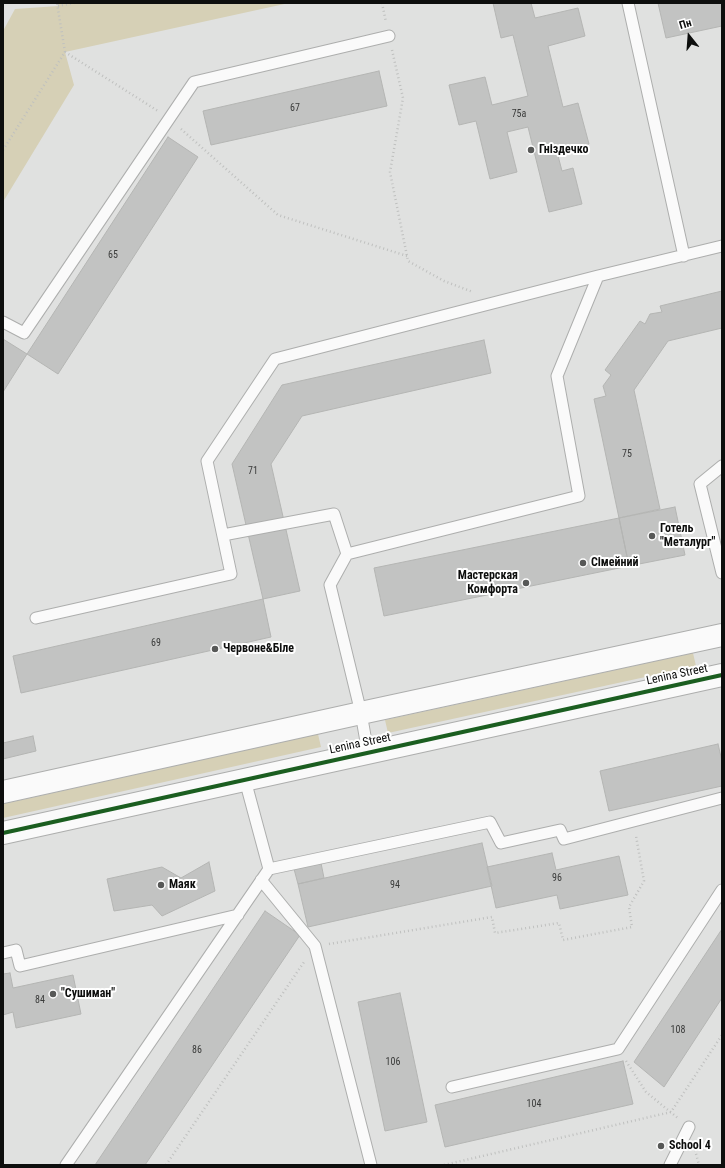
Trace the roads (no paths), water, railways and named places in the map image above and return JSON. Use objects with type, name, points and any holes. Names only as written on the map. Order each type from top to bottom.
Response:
[{"type":"street","points":[[3,792],[722,635]]},
{"type":"street","name":"Lenina Street","points":[[3,833],[722,675]]},
{"type":"lane","points":[[628,3],[684,256]]},
{"type":"lane","points":[[3,322],[24,333],[194,82],[389,36]]},
{"type":"lane","points":[[36,618],[231,574],[207,461],[275,359],[598,276],[722,246]]},
{"type":"lane","points":[[347,554],[579,496],[557,376],[598,276]]},
{"type":"lane","points":[[722,466],[700,484],[722,573]]},
{"type":"lane","points":[[223,535],[334,514],[347,554],[330,585],[361,713],[368,753]]},
{"type":"lane","points":[[245,780],[269,870]]},
{"type":"lane","points":[[67,1165],[269,870],[490,822],[501,843],[560,830],[564,839],[722,798]]},
{"type":"lane","points":[[261,880],[315,946],[370,1165]]},
{"type":"lane","points":[[452,1087],[618,1049],[722,890]]},
{"type":"lane","points":[[3,953],[16,950],[20,966],[238,915]]},
{"type":"lane","points":[[670,1165],[689,1126]]},
{"type":"place","name":"Гніздечко","points":[[531,150]]},
{"type":"place","name":"Готель \"Металург\"","points":[[652,536]]},
{"type":"place","name":"Сімейний","points":[[583,563]]},
{"type":"place","name":"Мастерская Комфорта","points":[[526,583]]},
{"type":"place","name":"Червоне&Біле","points":[[215,649]]},
{"type":"place","name":"Маяк","points":[[161,885]]},
{"type":"place","name":"\"Сушиман\"","points":[[53,994]]},
{"type":"place","name":"School 4","points":[[661,1146]]}]
